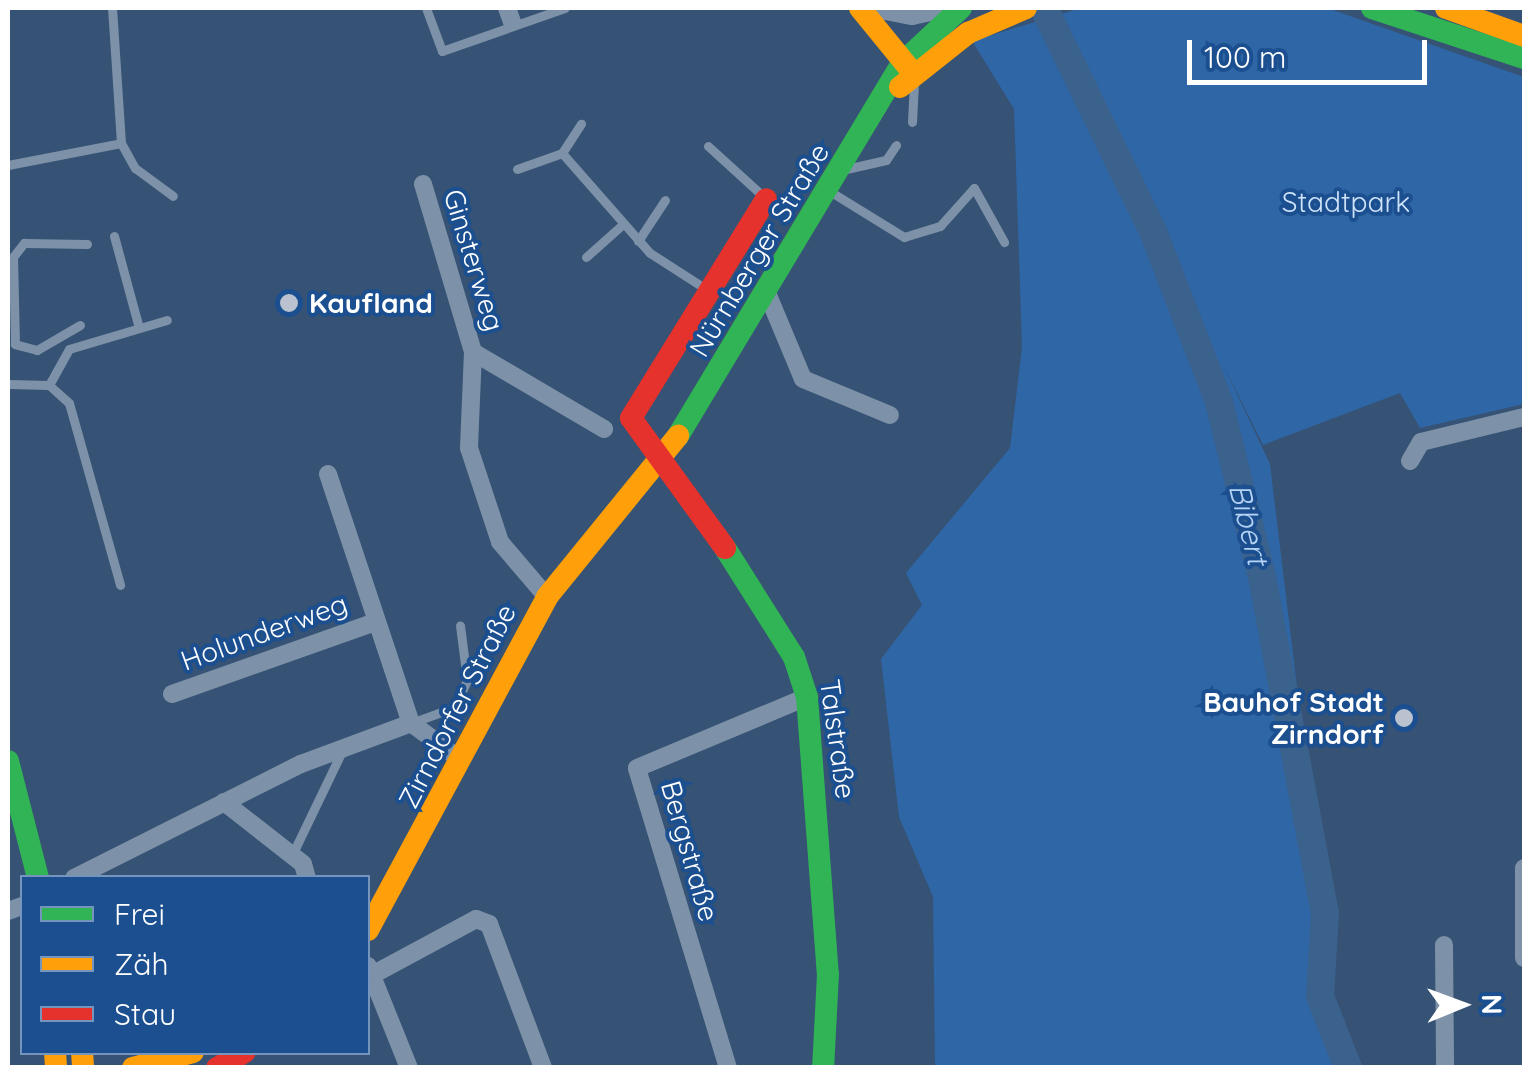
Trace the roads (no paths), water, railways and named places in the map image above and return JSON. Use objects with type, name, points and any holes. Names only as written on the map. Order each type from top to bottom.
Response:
[{"type":"main road","points":[[858,8],[877,50],[908,68]]},
{"type":"main road","name":"Nürnberger Straße","points":[[687,425],[882,105],[908,68],[962,8]]},
{"type":"main road","name":"Nürnberger Straße","points":[[908,68],[997,19],[1026,8]]},
{"type":"main road","points":[[1372,8],[1417,14],[1524,58]]},
{"type":"main road","points":[[1446,8],[1524,36]]},
{"type":"main road","name":"Nürnberger Straße","points":[[666,456],[633,429],[634,406],[766,199]]},
{"type":"main road","name":"Zirndorfer Straße","points":[[370,926],[547,597],[666,456],[687,425]]},
{"type":"main road","name":"Talstraße","points":[[666,456],[794,657],[807,698],[828,974],[823,1068]]},
{"type":"main road","points":[[8,761],[37,875]]},
{"type":"main road","points":[[132,1068],[182,1055]]},
{"type":"main road","points":[[216,1068],[240,1055]]},
{"type":"street","points":[[870,8],[912,16],[951,8]]},
{"type":"street","name":"Ginsterweg","points":[[423,184],[473,352],[469,448],[500,542],[547,597]]},
{"type":"street","points":[[767,294],[803,379],[890,414]]},
{"type":"street","name":"Ginsterweg","points":[[473,352],[604,429]]},
{"type":"street","points":[[1410,460],[1421,442],[1524,417]]},
{"type":"street","points":[[328,474],[411,724],[461,760]]},
{"type":"street","name":"Holunderweg","points":[[172,694],[374,622]]},
{"type":"street","name":"Bergstraße","points":[[728,1068],[637,768],[807,698]]},
{"type":"street","points":[[80,875],[224,802],[344,748],[411,724]]},
{"type":"street","points":[[224,802],[292,855],[305,875]]},
{"type":"street","points":[[1524,868],[1524,958]]},
{"type":"street","points":[[409,1068],[370,970],[476,920],[489,924],[543,1068]]},
{"type":"street","points":[[1444,945],[1445,1068]]},
{"type":"lane","points":[[112,8],[121,143],[135,168],[173,196]]},
{"type":"lane","points":[[426,8],[442,51],[510,15],[565,8]]},
{"type":"lane","points":[[908,68],[912,122]]},
{"type":"lane","points":[[517,169],[562,153],[581,124]]},
{"type":"lane","points":[[8,165],[121,143]]},
{"type":"lane","points":[[843,169],[886,160],[896,145]]},
{"type":"lane","points":[[708,146],[766,199]]},
{"type":"lane","name":"Nürnberger Straße","points":[[562,153],[638,242],[706,289]]},
{"type":"lane","points":[[830,192],[904,238],[940,226],[974,188],[1004,242]]},
{"type":"lane","points":[[638,242],[665,200]]},
{"type":"lane","points":[[586,257],[623,224]]},
{"type":"lane","points":[[114,236],[139,328]]},
{"type":"lane","points":[[80,325],[37,350],[15,344],[13,257],[24,243],[87,244]]},
{"type":"lane","points":[[49,385],[70,348],[167,320]]},
{"type":"lane","points":[[8,384],[49,385],[74,414],[120,586]]},
{"type":"lane","points":[[411,724],[455,707],[467,680],[460,625]]},
{"type":"lane","points":[[292,855],[344,748]]},
{"type":"waterway","name":"Bibert","points":[[1044,8],[1154,234],[1219,402],[1262,577],[1325,913],[1320,996],[1348,1068]]},
{"type":"place","name":"Kaufland","points":[[289,303]]},
{"type":"place","name":"Bauhof Stadt Zirndorf","points":[[1404,718]]},
{"type":"park label","name":"Stadtpark","points":[[1346,202]]}]
